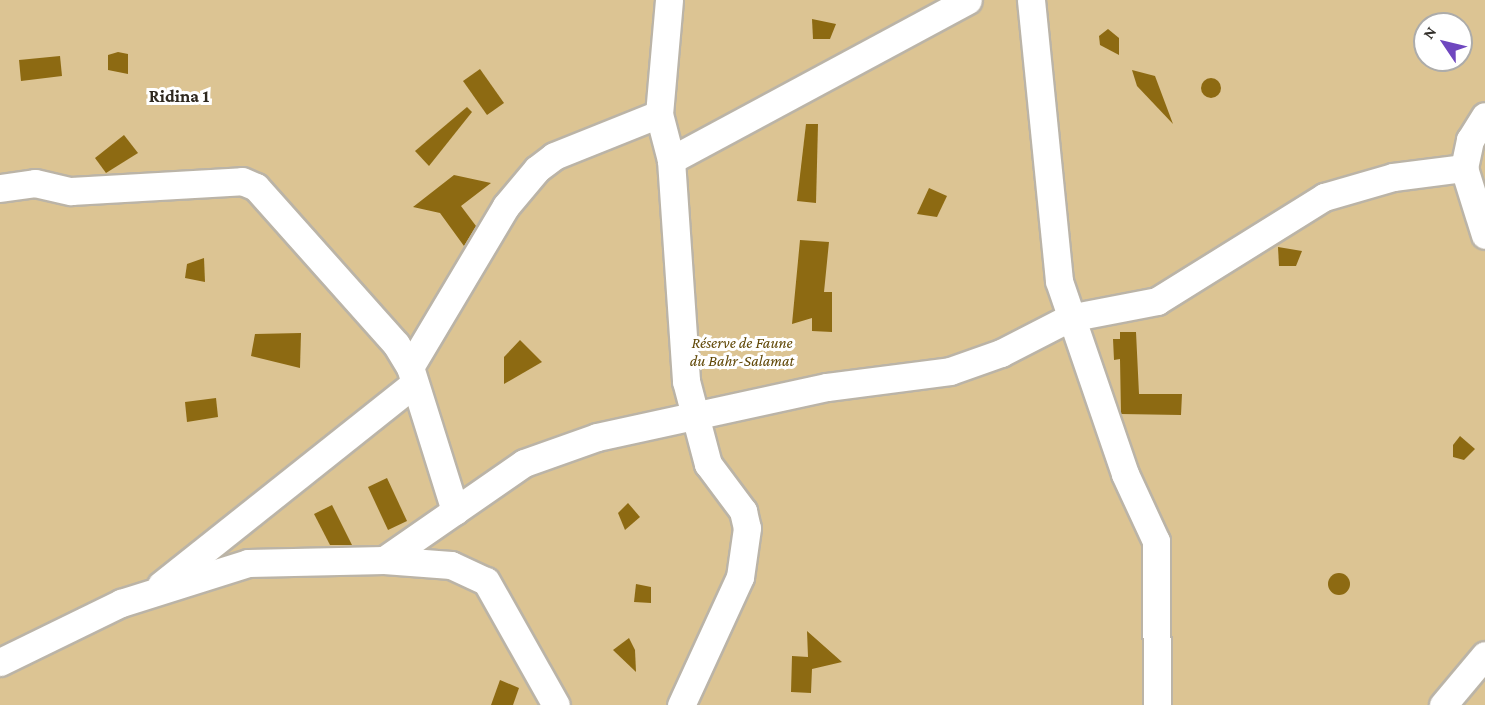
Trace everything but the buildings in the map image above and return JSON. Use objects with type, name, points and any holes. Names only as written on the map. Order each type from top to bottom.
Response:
[{"type":"street","points":[[669,0],[659,114],[671,160],[686,381],[708,464],[743,511],[747,528],[740,577],[689,701]]},
{"type":"street","points":[[671,160],[968,0]]},
{"type":"street","points":[[1031,0],[1046,177],[1059,281],[1069,318],[1125,474],[1156,541],[1157,705]]},
{"type":"street","points":[[156,590],[206,544],[412,376],[506,206],[537,169],[554,156],[659,114]]},
{"type":"street","points":[[1485,116],[1470,140],[1464,168],[1485,235]]},
{"type":"street","points":[[384,560],[524,463],[597,437],[827,387],[950,371],[1001,353],[1069,318],[1157,301],[1324,197],[1393,177],[1464,168]]},
{"type":"street","points":[[0,188],[35,183],[71,191],[249,182],[396,344],[412,376],[455,511]]},
{"type":"street","points":[[0,662],[156,590],[248,563],[384,560],[451,566],[486,580],[556,705]]},
{"type":"street","points":[[1443,705],[1485,655]]},
{"type":"green space","name":"Réserve de Faune du Bahr-Salamat","points":[[0,0],[1485,0],[1485,705],[0,705]]},
{"type":"district","name":"Ridina 1","points":[[179,96]]}]
